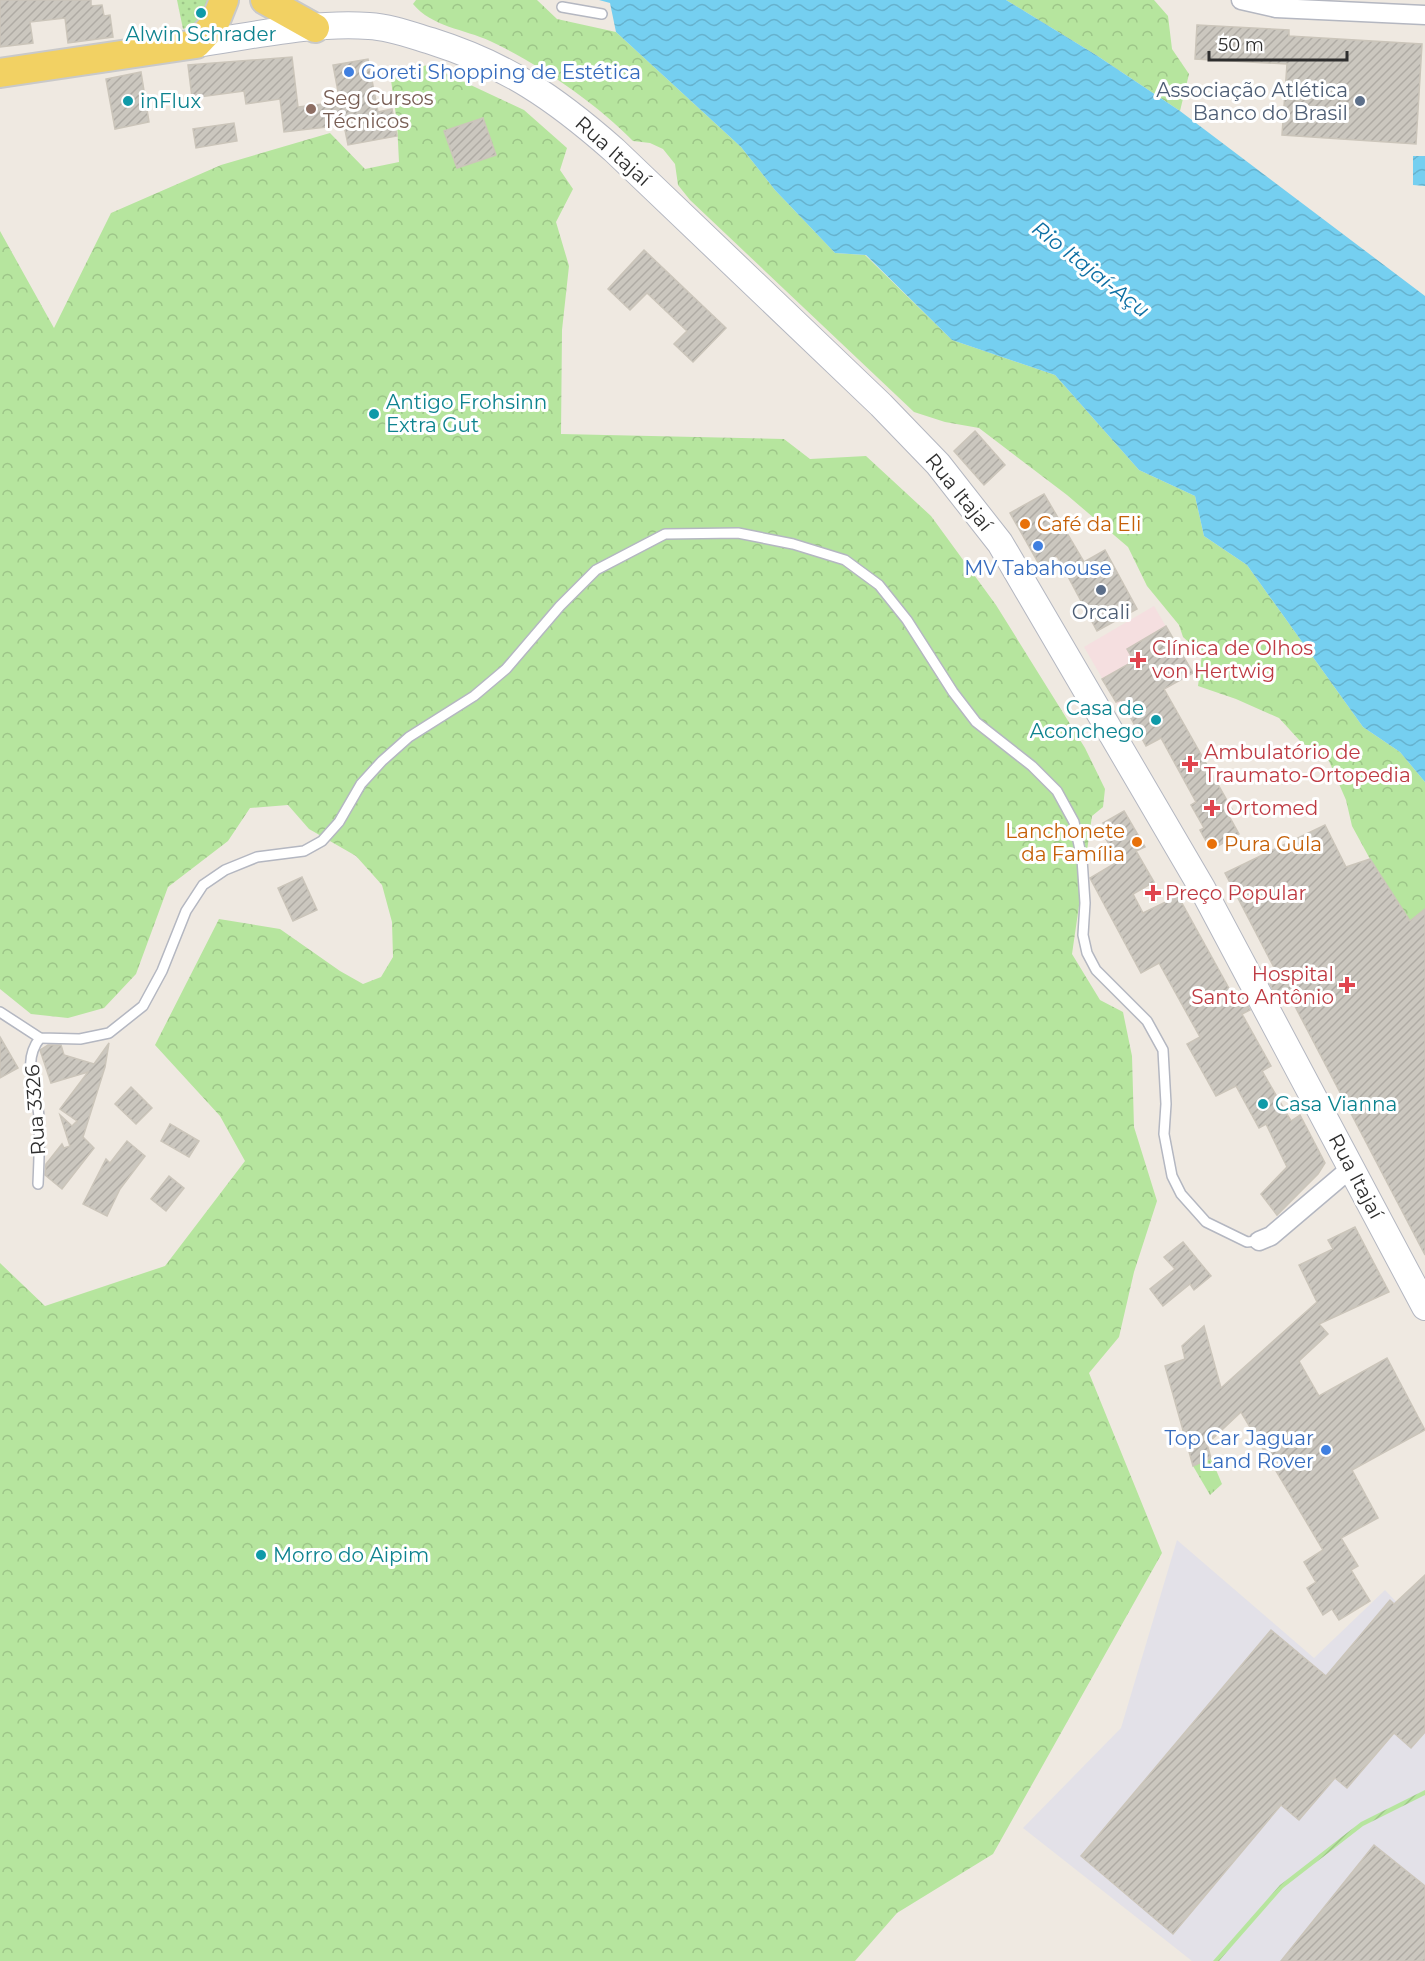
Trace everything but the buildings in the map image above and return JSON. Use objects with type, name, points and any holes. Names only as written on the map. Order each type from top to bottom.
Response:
[{"type":"main road","points":[[0,73],[195,44],[214,25],[224,0]]},
{"type":"main road","points":[[265,0],[315,28]]},
{"type":"main road","name":"Rua Itajaí","points":[[195,44],[315,28],[371,26],[397,31],[487,62],[546,94],[582,121],[717,246],[939,464],[974,506],[1027,585],[1202,888],[1425,1307]]},
{"type":"street","points":[[1241,0],[1276,8],[1425,15]]},
{"type":"street","points":[[1259,1241],[1271,1236],[1351,1168]]},
{"type":"lane","points":[[562,7],[602,14]]},
{"type":"lane","points":[[0,1012],[40,1038],[80,1040],[109,1033],[143,1006],[162,971],[186,910],[203,885],[225,870],[256,857],[304,852],[322,841],[339,822],[361,784],[382,761],[409,737],[474,696],[506,669],[560,606],[596,570],[665,534],[738,533],[793,544],[845,560],[879,585],[907,620],[952,692],[976,722],[1032,766],[1057,791],[1074,822],[1082,859],[1085,903],[1083,935],[1087,953],[1096,970],[1147,1021],[1163,1050],[1166,1104],[1164,1134],[1172,1176],[1186,1202],[1206,1222],[1247,1242],[1259,1241]]},
{"type":"lane","name":"Rua 3326","points":[[38,1184],[39,1116],[33,1089],[30,1057],[33,1047],[40,1038]]},
{"type":"shaded area","name":"Clínica de Olhos von Hertwig","points":[[1154,606],[1193,673],[1123,714],[1084,647]]},
{"type":"shaded area","points":[[1177,1540],[1314,1658],[1385,1590],[1425,1632],[1425,1961],[1192,1961],[1023,1828],[1121,1728]]},
{"type":"green space","points":[[177,0],[211,0],[201,19],[194,25],[183,29]]},
{"type":"green space","points":[[416,0],[537,0],[557,19],[616,32],[741,147],[775,190],[835,253],[865,255],[952,340],[1055,375],[1139,470],[1195,496],[1204,536],[1247,565],[1363,727],[1400,752],[1425,782],[1425,909],[1410,921],[1370,859],[1352,826],[1346,800],[1329,761],[1301,742],[1279,718],[1236,699],[1198,686],[1202,654],[1183,637],[1179,625],[1147,586],[1128,547],[1067,495],[979,428],[945,422],[914,412],[690,200],[678,185],[675,164],[663,149],[650,143],[633,141],[584,99],[509,50],[429,18],[413,4]]},
{"type":"green space","points":[[1006,0],[1154,0],[1168,16],[1172,49],[1189,74],[1180,111],[1096,55]]},
{"type":"green space","points":[[428,65],[524,110],[567,148],[560,170],[573,189],[556,222],[569,266],[562,330],[561,434],[784,439],[810,459],[866,456],[931,516],[996,605],[1085,748],[1105,789],[1103,807],[1092,816],[1072,954],[1100,1000],[1123,1012],[1132,1056],[1134,1127],[1157,1201],[1134,1272],[1119,1337],[1089,1373],[1162,1553],[993,1854],[897,1913],[855,1961],[0,1961],[0,1263],[45,1306],[165,1266],[245,1161],[220,1116],[155,1045],[219,919],[280,929],[340,971],[363,984],[381,977],[393,957],[392,922],[382,885],[356,856],[309,829],[288,805],[250,808],[228,841],[168,887],[136,974],[104,1008],[68,1018],[31,1014],[0,989],[0,231],[54,328],[111,213],[221,165],[330,133],[365,169],[399,162],[397,123],[390,73]]},
{"type":"green space","points":[[1211,1458],[1222,1484],[1210,1495],[1193,1466]]},
{"type":"green space","points":[[1425,1790],[1425,1795],[1363,1826],[1283,1888],[1219,1961],[1213,1961],[1280,1885],[1361,1822]]},
{"type":"water","name":"Rio Itajaí-Açu","points":[[599,0],[1006,0],[1096,55],[1180,111],[1425,296],[1425,782],[1400,752],[1363,727],[1247,565],[1204,536],[1195,496],[1139,470],[1055,375],[952,340],[866,255],[835,253],[775,190],[741,147],[616,32],[610,3]]},
{"type":"water","points":[[1413,156],[1425,156],[1425,186],[1413,185]]},
{"type":"place","name":"Alwin Schrader","points":[[201,13]]},
{"type":"place","name":"Goreti Shopping de Estética","points":[[349,72]]},
{"type":"place","name":"inFlux","points":[[128,101]]},
{"type":"place","name":"Associação Atlética Banco do Brasil","points":[[1360,101]]},
{"type":"place","name":"Seg Cursos Técnicos","points":[[311,109]]},
{"type":"place","name":"Antigo Frohsinn Extra Gut","points":[[374,414]]},
{"type":"place","name":"Café da Eli","points":[[1025,524]]},
{"type":"place","name":"MV Tabahouse","points":[[1038,546]]},
{"type":"place","name":"Orcali","points":[[1101,590]]},
{"type":"place","name":"Clínica de Olhos von Hertwig","points":[[1138,660]]},
{"type":"place","name":"Casa de Aconchego","points":[[1156,720]]},
{"type":"place","name":"Ambulatório de Traumato-Ortopedia","points":[[1190,764]]},
{"type":"place","name":"Ortomed","points":[[1212,808]]},
{"type":"place","name":"Lanchonete da Família","points":[[1137,842]]},
{"type":"place","name":"Pura Gula","points":[[1212,844]]},
{"type":"place","name":"Preço Popular","points":[[1153,893]]},
{"type":"place","name":"Hospital Santo Antônio","points":[[1347,985]]},
{"type":"place","name":"Casa Vianna","points":[[1263,1104]]},
{"type":"place","name":"Top Car Jaguar Land Rover","points":[[1326,1450]]},
{"type":"place","name":"Morro do Aipim","points":[[261,1555]]}]
